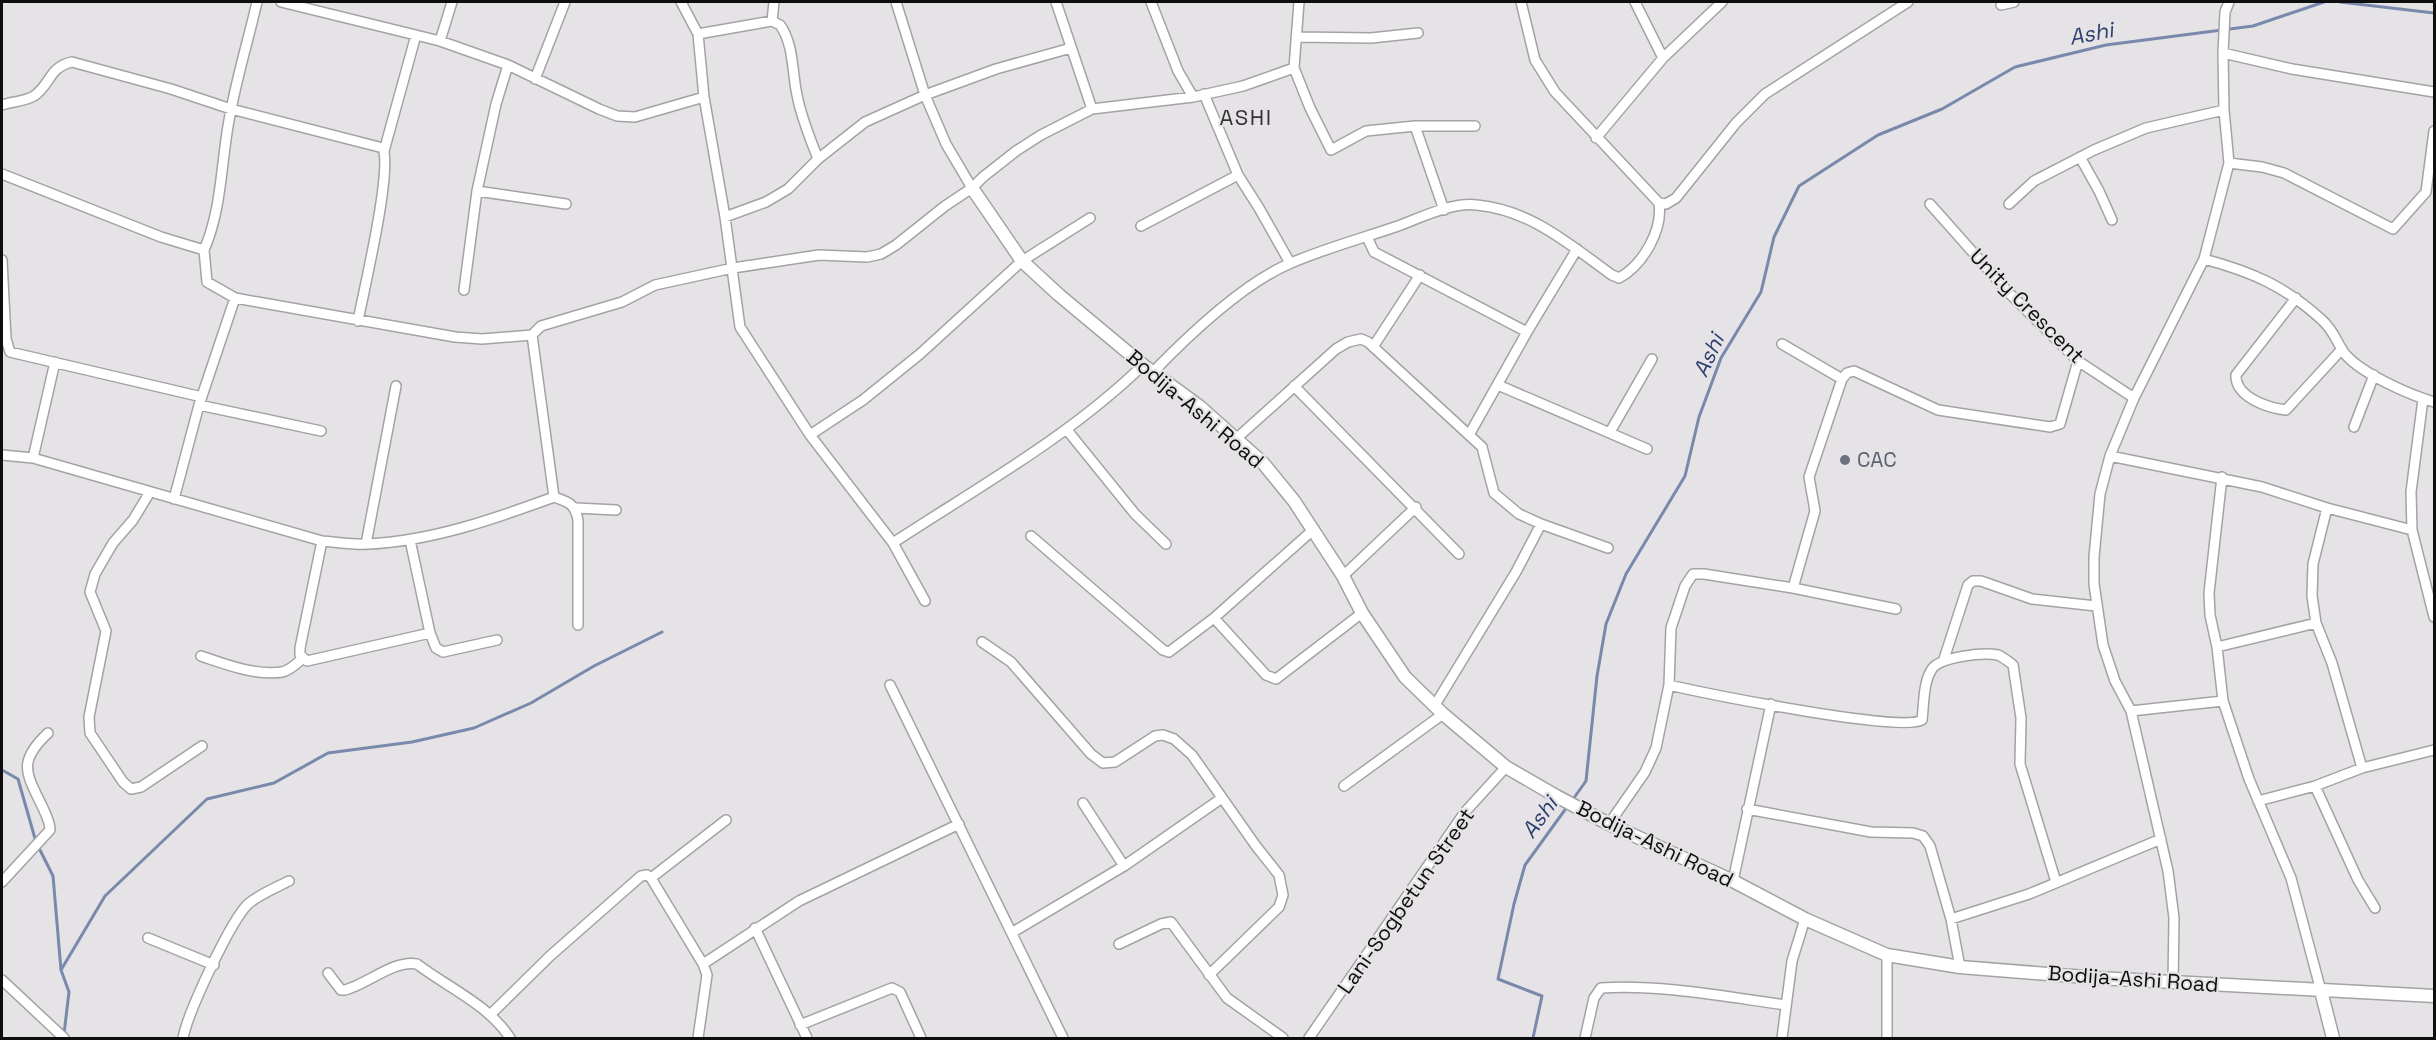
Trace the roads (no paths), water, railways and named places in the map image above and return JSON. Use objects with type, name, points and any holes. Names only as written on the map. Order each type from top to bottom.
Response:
[{"type":"street","points":[[257,2],[231,110],[216,202],[204,250],[207,282],[235,298],[470,339],[532,335],[541,326],[622,302],[655,285],[733,268],[819,255],[867,257],[881,254],[896,246],[1016,151],[1041,135],[1092,109],[1193,97],[1243,86],[1294,68]]},
{"type":"street","points":[[281,2],[440,41],[507,65],[617,116],[635,117],[704,97]]},
{"type":"street","points":[[440,41],[452,2]]},
{"type":"street","points":[[536,79],[565,2]]},
{"type":"street","points":[[681,2],[698,34],[704,97],[733,268],[740,327],[810,435],[893,543],[925,601]]},
{"type":"street","points":[[771,21],[774,2]]},
{"type":"street","name":"Bodija-Ashi Road","points":[[896,2],[925,94],[946,144],[972,188],[1022,261],[1148,369],[1237,438],[1280,484],[1314,529],[1343,576],[1362,613],[1405,677],[1506,767],[1609,824],[1733,881],[1804,919],[1887,955],[1960,967],[2173,983],[2434,996]]},
{"type":"street","points":[[1056,2],[1092,109]]},
{"type":"street","points":[[1151,2],[1178,71],[1193,97]]},
{"type":"street","points":[[1299,2],[1294,68],[1310,108],[1331,150],[1366,130],[1415,126],[1475,126]]},
{"type":"street","points":[[1521,2],[1535,60],[1555,92],[1596,138],[1659,202],[1668,204],[1676,198],[1736,123],[1765,94],[1908,2]]},
{"type":"street","points":[[1635,2],[1663,58]]},
{"type":"street","points":[[1596,138],[1663,58],[1722,2]]},
{"type":"street","points":[[2001,5],[2014,2]]},
{"type":"street","points":[[2173,983],[2174,918],[2168,872],[2130,711],[2108,661],[2096,606],[2094,557],[2100,494],[2110,456],[2134,398],[2204,258],[2229,163],[2224,110],[2223,33],[2225,12],[2229,2]]},
{"type":"street","points":[[698,34],[771,21],[780,25],[784,30],[792,58],[796,93],[804,124],[818,159]]},
{"type":"street","points":[[1296,37],[1371,38],[1418,33]]},
{"type":"street","points":[[358,321],[383,186],[384,151],[416,34]]},
{"type":"street","points":[[725,217],[765,202],[788,189],[818,159],[865,122],[925,94],[996,69],[1071,48]]},
{"type":"street","points":[[2223,52],[2292,69],[2434,92]]},
{"type":"street","points":[[2,105],[32,98],[43,88],[60,65],[72,62],[171,89],[231,110],[379,146],[384,151]]},
{"type":"street","points":[[464,290],[477,191],[507,65]]},
{"type":"street","points":[[1204,94],[1238,175],[1290,263]]},
{"type":"street","points":[[2009,204],[2034,181],[2080,157],[2146,128],[2224,110]]},
{"type":"street","points":[[1415,126],[1444,210]]},
{"type":"street","points":[[2229,163],[2262,167],[2284,173],[2393,229],[2430,195],[2434,131]]},
{"type":"street","points":[[2080,157],[2100,191],[2112,220]]},
{"type":"street","points":[[2,174],[161,237],[204,250]]},
{"type":"street","points":[[1141,226],[1238,175]]},
{"type":"street","points":[[477,191],[566,204]]},
{"type":"street","points":[[893,543],[983,487],[1066,430],[1173,351],[1259,279],[1290,263],[1444,210],[1475,204],[1527,218],[1577,249],[1612,276],[1619,278],[1625,275],[1644,254],[1660,214],[1659,202]]},
{"type":"street","name":"Unity Crescent","points":[[1930,204],[2008,292],[2078,361],[2134,398]]},
{"type":"street","points":[[810,435],[863,400],[920,354],[1022,261],[1090,218]]},
{"type":"street","points":[[1367,237],[1374,252],[1420,274],[1527,332]]},
{"type":"street","points":[[1469,435],[1577,249]]},
{"type":"street","points":[[2204,258],[2251,272],[2270,281],[2296,298],[2334,332],[2347,356],[2374,375],[2422,399],[2434,402]]},
{"type":"street","points":[[2,260],[6,339],[10,351],[96,370],[201,401],[321,431]]},
{"type":"street","points":[[1373,347],[1420,274]]},
{"type":"street","points":[[174,499],[201,401],[235,298]]},
{"type":"street","points":[[2296,298],[2236,375],[2235,378],[2242,391],[2258,401],[2286,410],[2342,349]]},
{"type":"street","points":[[532,335],[554,497]]},
{"type":"street","points":[[1237,438],[1294,386],[1348,342],[1361,339],[1373,347],[1482,447],[1490,485],[1494,493],[1520,514],[1608,548]]},
{"type":"street","points":[[1782,344],[1842,380]]},
{"type":"street","points":[[1610,432],[1652,359]]},
{"type":"street","points":[[1793,588],[1815,511],[1809,477],[1842,380],[1847,373],[1854,371],[1938,410],[2055,427],[2060,424],[2078,361]]},
{"type":"street","points":[[33,458],[55,362]]},
{"type":"street","points":[[2354,427],[2374,375]]},
{"type":"street","points":[[1498,385],[1647,449]]},
{"type":"street","points":[[366,544],[396,386]]},
{"type":"street","points":[[1294,386],[1416,507],[1459,554]]},
{"type":"street","points":[[2422,399],[2411,492],[2412,530],[2432,601],[2434,618]]},
{"type":"street","points":[[1066,430],[1136,514],[1166,544]]},
{"type":"street","points":[[2,455],[33,458],[322,541],[366,544],[411,540],[493,519],[554,497],[571,503],[576,508],[578,625]]},
{"type":"street","points":[[2110,456],[2222,477],[2412,530]]},
{"type":"street","points":[[2222,477],[2208,593],[2223,701],[2258,801],[2291,878],[2333,1038]]},
{"type":"street","points":[[150,492],[133,520],[107,553],[95,574],[90,592],[106,631],[89,717],[90,733],[123,782],[131,789],[141,787],[202,746]]},
{"type":"street","points":[[1343,576],[1416,507]]},
{"type":"street","points":[[576,508],[616,510]]},
{"type":"street","points":[[2327,508],[2318,541],[2311,582],[2316,623],[2332,663],[2362,768]]},
{"type":"street","points":[[1344,786],[1439,709],[1541,524]]},
{"type":"street","points":[[1031,536],[1163,650],[1169,652],[1176,649],[1214,618],[1314,529]]},
{"type":"street","points":[[411,540],[430,633],[436,648],[443,652],[497,640]]},
{"type":"street","points":[[302,659],[300,648],[322,541]]},
{"type":"street","points":[[1609,824],[1645,772],[1656,748],[1669,685],[1671,628],[1684,586],[1692,574],[1793,588],[1896,609]]},
{"type":"street","points":[[1944,659],[1968,585],[1973,581],[1981,581],[2032,598],[2096,606]]},
{"type":"street","points":[[1214,618],[1266,675],[1276,679],[1362,613]]},
{"type":"street","points":[[2217,647],[2316,623]]},
{"type":"street","points":[[201,656],[240,668],[279,672],[287,670],[302,659],[312,661],[430,633]]},
{"type":"street","points":[[982,642],[1011,662],[1091,754],[1103,763],[1115,762],[1155,736],[1163,735],[1174,739],[1192,755],[1279,875],[1283,895],[1279,907],[1209,975]]},
{"type":"street","points":[[1669,685],[1722,697],[1862,720],[1917,723],[1922,720],[1928,677],[1932,668],[1944,659],[1999,656],[2013,665],[2021,718],[2020,764],[2056,882]]},
{"type":"street","points":[[890,685],[1063,1038]]},
{"type":"street","points":[[2130,711],[2223,701]]},
{"type":"street","points":[[1733,881],[1770,704]]},
{"type":"street","points":[[2,882],[48,833],[50,825],[33,786],[28,764],[32,748],[48,733]]},
{"type":"street","points":[[2258,801],[2315,786],[2362,768],[2434,750]]},
{"type":"street","name":"Lani-Sogbetun Street","points":[[1309,1038],[1465,812],[1506,767]]},
{"type":"street","points":[[2315,786],[2358,880],[2374,908]]},
{"type":"street","points":[[1012,932],[1124,866],[1222,798]]},
{"type":"street","points":[[1083,802],[1124,866]]},
{"type":"street","points":[[1747,809],[1871,832],[1898,831],[1923,836],[1930,846],[1951,919],[1960,967]]},
{"type":"street","points":[[651,878],[726,820]]},
{"type":"street","points":[[704,964],[755,928],[809,896],[959,824]]},
{"type":"street","points":[[1951,919],[2029,894],[2161,838]]},
{"type":"street","points":[[490,1015],[550,956],[641,876],[647,875],[704,964],[707,975],[698,1038]]},
{"type":"street","points":[[183,1038],[190,1014],[237,919],[248,905],[266,892],[289,881]]},
{"type":"street","points":[[1782,1038],[1792,961],[1804,919]]},
{"type":"street","points":[[1119,944],[1161,924],[1172,922],[1227,998],[1283,1038]]},
{"type":"street","points":[[755,928],[807,1038]]},
{"type":"street","points":[[148,938],[214,965]]},
{"type":"street","points":[[1887,955],[1887,1038]]},
{"type":"street","points":[[328,973],[336,986],[345,990],[394,968],[411,963],[490,1015],[502,1026],[510,1038]]},
{"type":"street","points":[[2,980],[61,1036]]},
{"type":"street","points":[[801,1025],[892,988],[900,992],[921,1038]]},
{"type":"street","points":[[1585,1038],[1594,998],[1602,988],[1649,989],[1785,1005]]},
{"type":"waterway","name":"Ashi","points":[[1571,802],[1586,781],[1597,676],[1606,624],[1626,574],[1685,476],[1699,417],[1721,358],[1761,292],[1774,237],[1799,186],[1878,135],[1942,109],[2015,67],[2106,45],[2253,26],[2324,2]]},
{"type":"waterway","name":"Ashi","points":[[2340,2],[2434,13]]},
{"type":"waterway","points":[[61,970],[105,896],[207,799],[274,783],[328,753],[412,742],[474,728],[531,703],[594,666],[662,632]]},
{"type":"waterway","points":[[2,770],[18,779],[36,842],[53,876],[61,970],[69,992],[64,1034]]},
{"type":"waterway","name":"Ashi","points":[[1533,1038],[1542,996],[1498,979],[1525,865],[1567,807]]},
{"type":"place","name":"CAC","points":[[1845,460]]},
{"type":"district","name":"ASHI","points":[[1246,117]]}]
